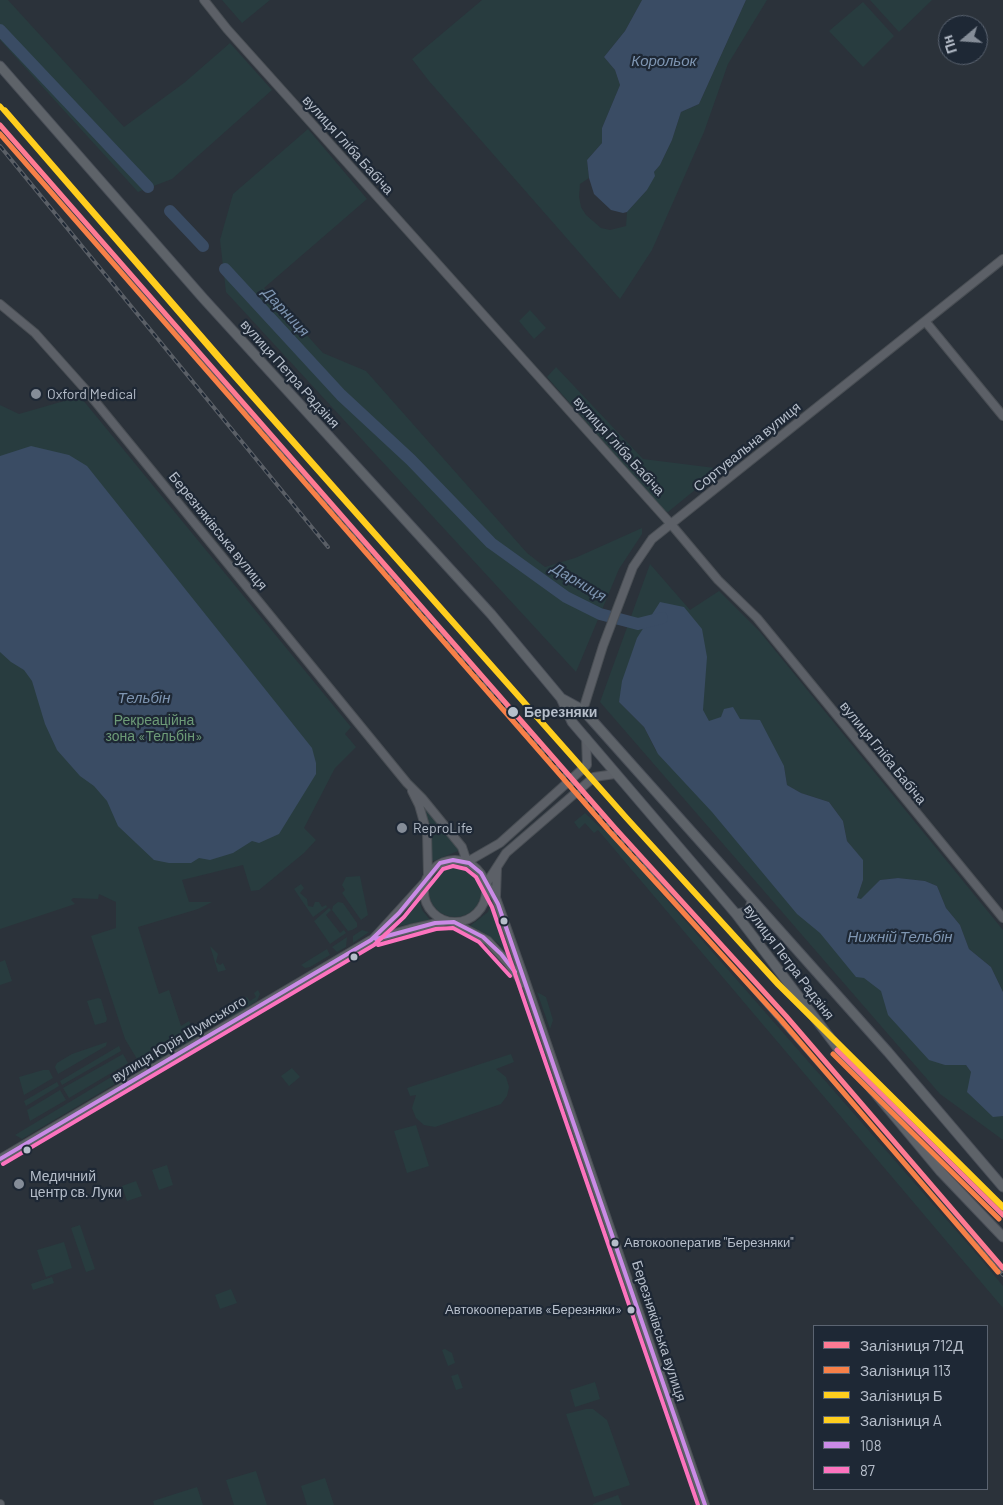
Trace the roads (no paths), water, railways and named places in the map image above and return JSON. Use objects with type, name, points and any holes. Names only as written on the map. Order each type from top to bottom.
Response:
[{"type":"main road","name":"вулиця Петра Радзіня","points":[[0,66],[203,298],[491,614],[561,698],[572,722],[736,914],[840,1051],[941,1172],[1003,1237]]},
{"type":"main road","name":"вулиця Петра Радзіня","points":[[561,698],[583,710],[888,1052],[1003,1187]]},
{"type":"main road","points":[[736,914],[749,912],[752,901]]},
{"type":"street","name":"вулиця Гліба Бабіча","points":[[204,0],[227,29],[670,523],[718,580],[757,618],[1003,918]]},
{"type":"street","name":"Сортувальна вулиця","points":[[583,710],[621,596],[642,551],[670,523],[705,498],[1003,259]]},
{"type":"street","name":"Березняківська вулиця","points":[[0,304],[34,333],[85,389],[462,847],[467,862]]},
{"type":"street","points":[[925,321],[1003,416]]},
{"type":"street","points":[[467,862],[492,848],[587,765],[586,738]]},
{"type":"street","points":[[486,884],[499,862],[510,849],[594,777],[615,774]]},
{"type":"street","name":"Березняківська вулиця","points":[[408,783],[419,805],[427,833],[426,879]]},
{"type":"street","points":[[462,847],[474,851],[492,848]]},
{"type":"street","points":[[446,861],[467,862],[479,870],[486,884],[486,899],[478,912],[466,921],[450,922],[437,917],[428,906],[424,893],[426,879],[437,865],[446,861]]},
{"type":"street","points":[[496,898],[495,876],[499,862]]},
{"type":"street","name":"вулиця Юрія Шумського","points":[[371,940],[426,879]]},
{"type":"street","name":"Березняківська вулиця","points":[[486,884],[496,898],[705,1505]]},
{"type":"street","name":"Березняківська вулиця","points":[[450,922],[479,934],[493,946],[511,967],[530,995]]},
{"type":"street","name":"вулиця Юрія Шумського","points":[[0,1159],[371,940],[410,929],[450,922]]},
{"type":"water","name":"Корольок","points":[[642,0],[746,0],[699,104],[681,112],[672,140],[660,165],[654,172],[655,176],[647,190],[627,212],[623,213],[611,210],[594,194],[589,178],[587,160],[602,143],[602,128],[620,85],[615,70],[604,57],[625,31]]},
{"type":"water","name":"Тельбін","points":[[31,446],[69,455],[87,466],[312,748],[316,763],[316,774],[279,834],[259,843],[252,841],[233,853],[210,860],[199,858],[191,863],[169,863],[154,860],[118,826],[107,801],[94,786],[80,776],[57,750],[45,724],[32,681],[24,670],[0,652],[0,456]]},
{"type":"water","name":"Нижній Тельбін","points":[[660,602],[684,607],[702,629],[707,657],[703,710],[709,721],[721,717],[724,709],[733,707],[740,719],[760,720],[784,766],[787,785],[801,793],[829,802],[843,821],[847,841],[863,860],[863,880],[857,898],[861,899],[880,880],[898,878],[925,881],[937,886],[946,908],[960,925],[969,949],[991,967],[1003,992],[1003,1116],[993,1117],[967,1092],[971,1072],[966,1065],[945,1065],[929,1060],[888,1015],[881,991],[864,978],[856,977],[820,933],[797,914],[712,812],[658,754],[644,727],[619,702],[622,681],[637,638]]},
{"type":"waterway","name":"Дарниця","points":[[0,30],[148,187]]},
{"type":"waterway","name":"Дарниця","points":[[170,211],[203,246]]},
{"type":"waterway","name":"Дарниця","points":[[225,269],[341,395],[411,460],[491,543],[566,597],[600,614],[638,624],[662,618]]},
{"type":"railway","points":[[0,133],[1003,1275]]},
{"type":"railway","points":[[0,146],[328,547]]},
{"type":"rail line","name":"Б","points":[[0,106],[224,365],[626,818],[778,985],[1003,1208]]},
{"type":"rail line","name":"A","points":[[5,110],[260,403],[627,818],[779,984],[1003,1206]]},
{"type":"rail line","name":"712Д","points":[[0,125],[615,828],[786,1016],[1003,1268]]},
{"type":"rail line","name":"113","points":[[0,134],[610,832],[781,1020],[998,1272]]},
{"type":"rail line","name":"712Д","points":[[837,1050],[1003,1215]]},
{"type":"rail line","name":"113","points":[[833,1054],[999,1219]]},
{"type":"place","name":"Oxford Medical","points":[[36,394]]},
{"type":"place","name":"Березняки","points":[[513,712]]},
{"type":"place","name":"ReproLife","points":[[402,828]]},
{"type":"place","name":"Медичний центр св. Луки","points":[[19,1184]]},
{"type":"place","name":"Автокооператив \"Березняки\"","points":[[615,1243]]},
{"type":"place","name":"Автокооператив «Березняки»","points":[[631,1310]]},
{"type":"park label","name":"Рекреаційна зона «Тельбін»","points":[[154,728]]}]
